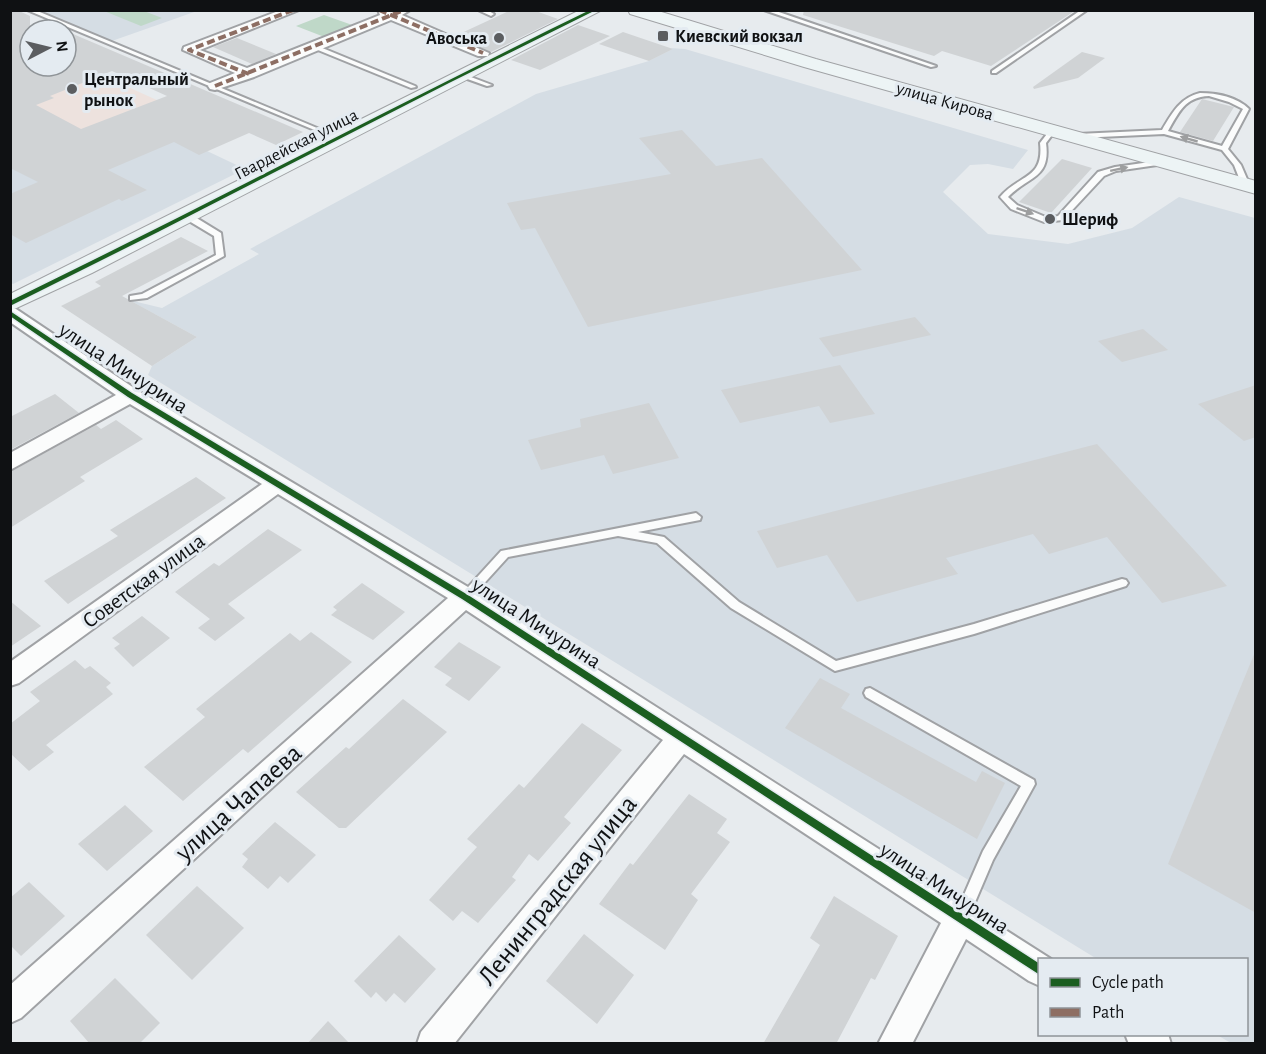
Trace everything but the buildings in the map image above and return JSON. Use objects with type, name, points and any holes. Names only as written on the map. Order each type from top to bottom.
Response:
[{"type":"street","points":[[249,74],[189,50],[293,10]]},
{"type":"street","points":[[379,10],[398,13],[483,53]]},
{"type":"street","name":"Гвардейская улица","points":[[10,304],[594,10]]},
{"type":"street","name":"улица Кирова","points":[[636,10],[810,63],[1251,187]]},
{"type":"street","points":[[215,86],[398,13]]},
{"type":"street","name":"улица Мичурина","points":[[10,313],[130,395],[465,597],[1038,969]]},
{"type":"street","points":[[10,463],[130,395]]},
{"type":"street","name":"Советская улица","points":[[10,676],[276,485]]},
{"type":"street","name":"улица Чапаева","points":[[10,1007],[465,597]]},
{"type":"street","name":"Ленинградская улица","points":[[433,1044],[681,737]]},
{"type":"street","points":[[894,1044],[960,919]]},
{"type":"lane","points":[[29,10],[326,133]]},
{"type":"lane","points":[[480,10],[491,14]]},
{"type":"lane","points":[[766,10],[933,66]]},
{"type":"lane","points":[[994,72],[1085,10]]},
{"type":"lane","points":[[315,47],[412,87]]},
{"type":"lane","points":[[461,75],[489,85]]},
{"type":"lane","points":[[1164,132],[1183,102],[1193,95],[1208,93],[1239,102],[1246,109],[1224,149]]},
{"type":"lane","points":[[1052,131],[1043,144],[1045,157],[1043,163],[1031,179],[1008,191],[1004,197],[1014,207],[1047,220],[1060,218],[1101,174],[1115,169],[1164,162]]},
{"type":"lane","points":[[1074,137],[1164,132],[1224,149],[1251,187]]},
{"type":"lane","points":[[133,298],[144,296],[220,256],[218,236],[187,216]]},
{"type":"lane","points":[[465,597],[505,554],[696,517]]},
{"type":"lane","points":[[618,532],[660,540],[735,605],[835,666],[974,629],[1122,583]]},
{"type":"lane","points":[[870,693],[1029,784],[988,856],[960,919]]},
{"type":"shaded area","points":[[40,11],[197,11],[109,42],[78,28],[78,18],[56,18]]},
{"type":"shaded area","points":[[670,48],[685,49],[1028,150],[1013,169],[988,164],[970,165],[943,192],[988,234],[1068,244],[1132,228],[1179,197],[1255,218],[1255,1043],[1231,1043],[1219,1036],[1248,1036],[1248,958],[1095,958],[148,375],[152,366],[197,337],[129,300],[162,308],[259,254],[250,249],[536,94],[649,61],[673,49]]},
{"type":"shaded area","name":"Центральный рынок","points":[[78,64],[159,101],[11,161],[28,78],[78,78]]},
{"type":"shaded area","points":[[129,114],[245,169],[13,284],[10,282],[10,161]]},
{"type":"green space","points":[[104,11],[144,11],[162,18],[141,26]]},
{"type":"green space","points":[[324,15],[355,26],[327,38],[296,26]]},
{"type":"marked path","points":[[249,74],[189,50],[293,10]]},
{"type":"marked path","points":[[379,10],[483,53]]},
{"type":"marked path","points":[[215,86],[404,10]]},
{"type":"cycle path","points":[[10,304],[594,10]]},
{"type":"cycle path","points":[[10,313],[130,395],[465,597],[1038,969]]},
{"type":"place","name":"Киевский вокзал","points":[[663,36]]},
{"type":"place","name":"Авоська","points":[[499,38]]},
{"type":"place","name":"Центральный рынок","points":[[72,89]]},
{"type":"place","name":"Шериф","points":[[1050,219]]}]
